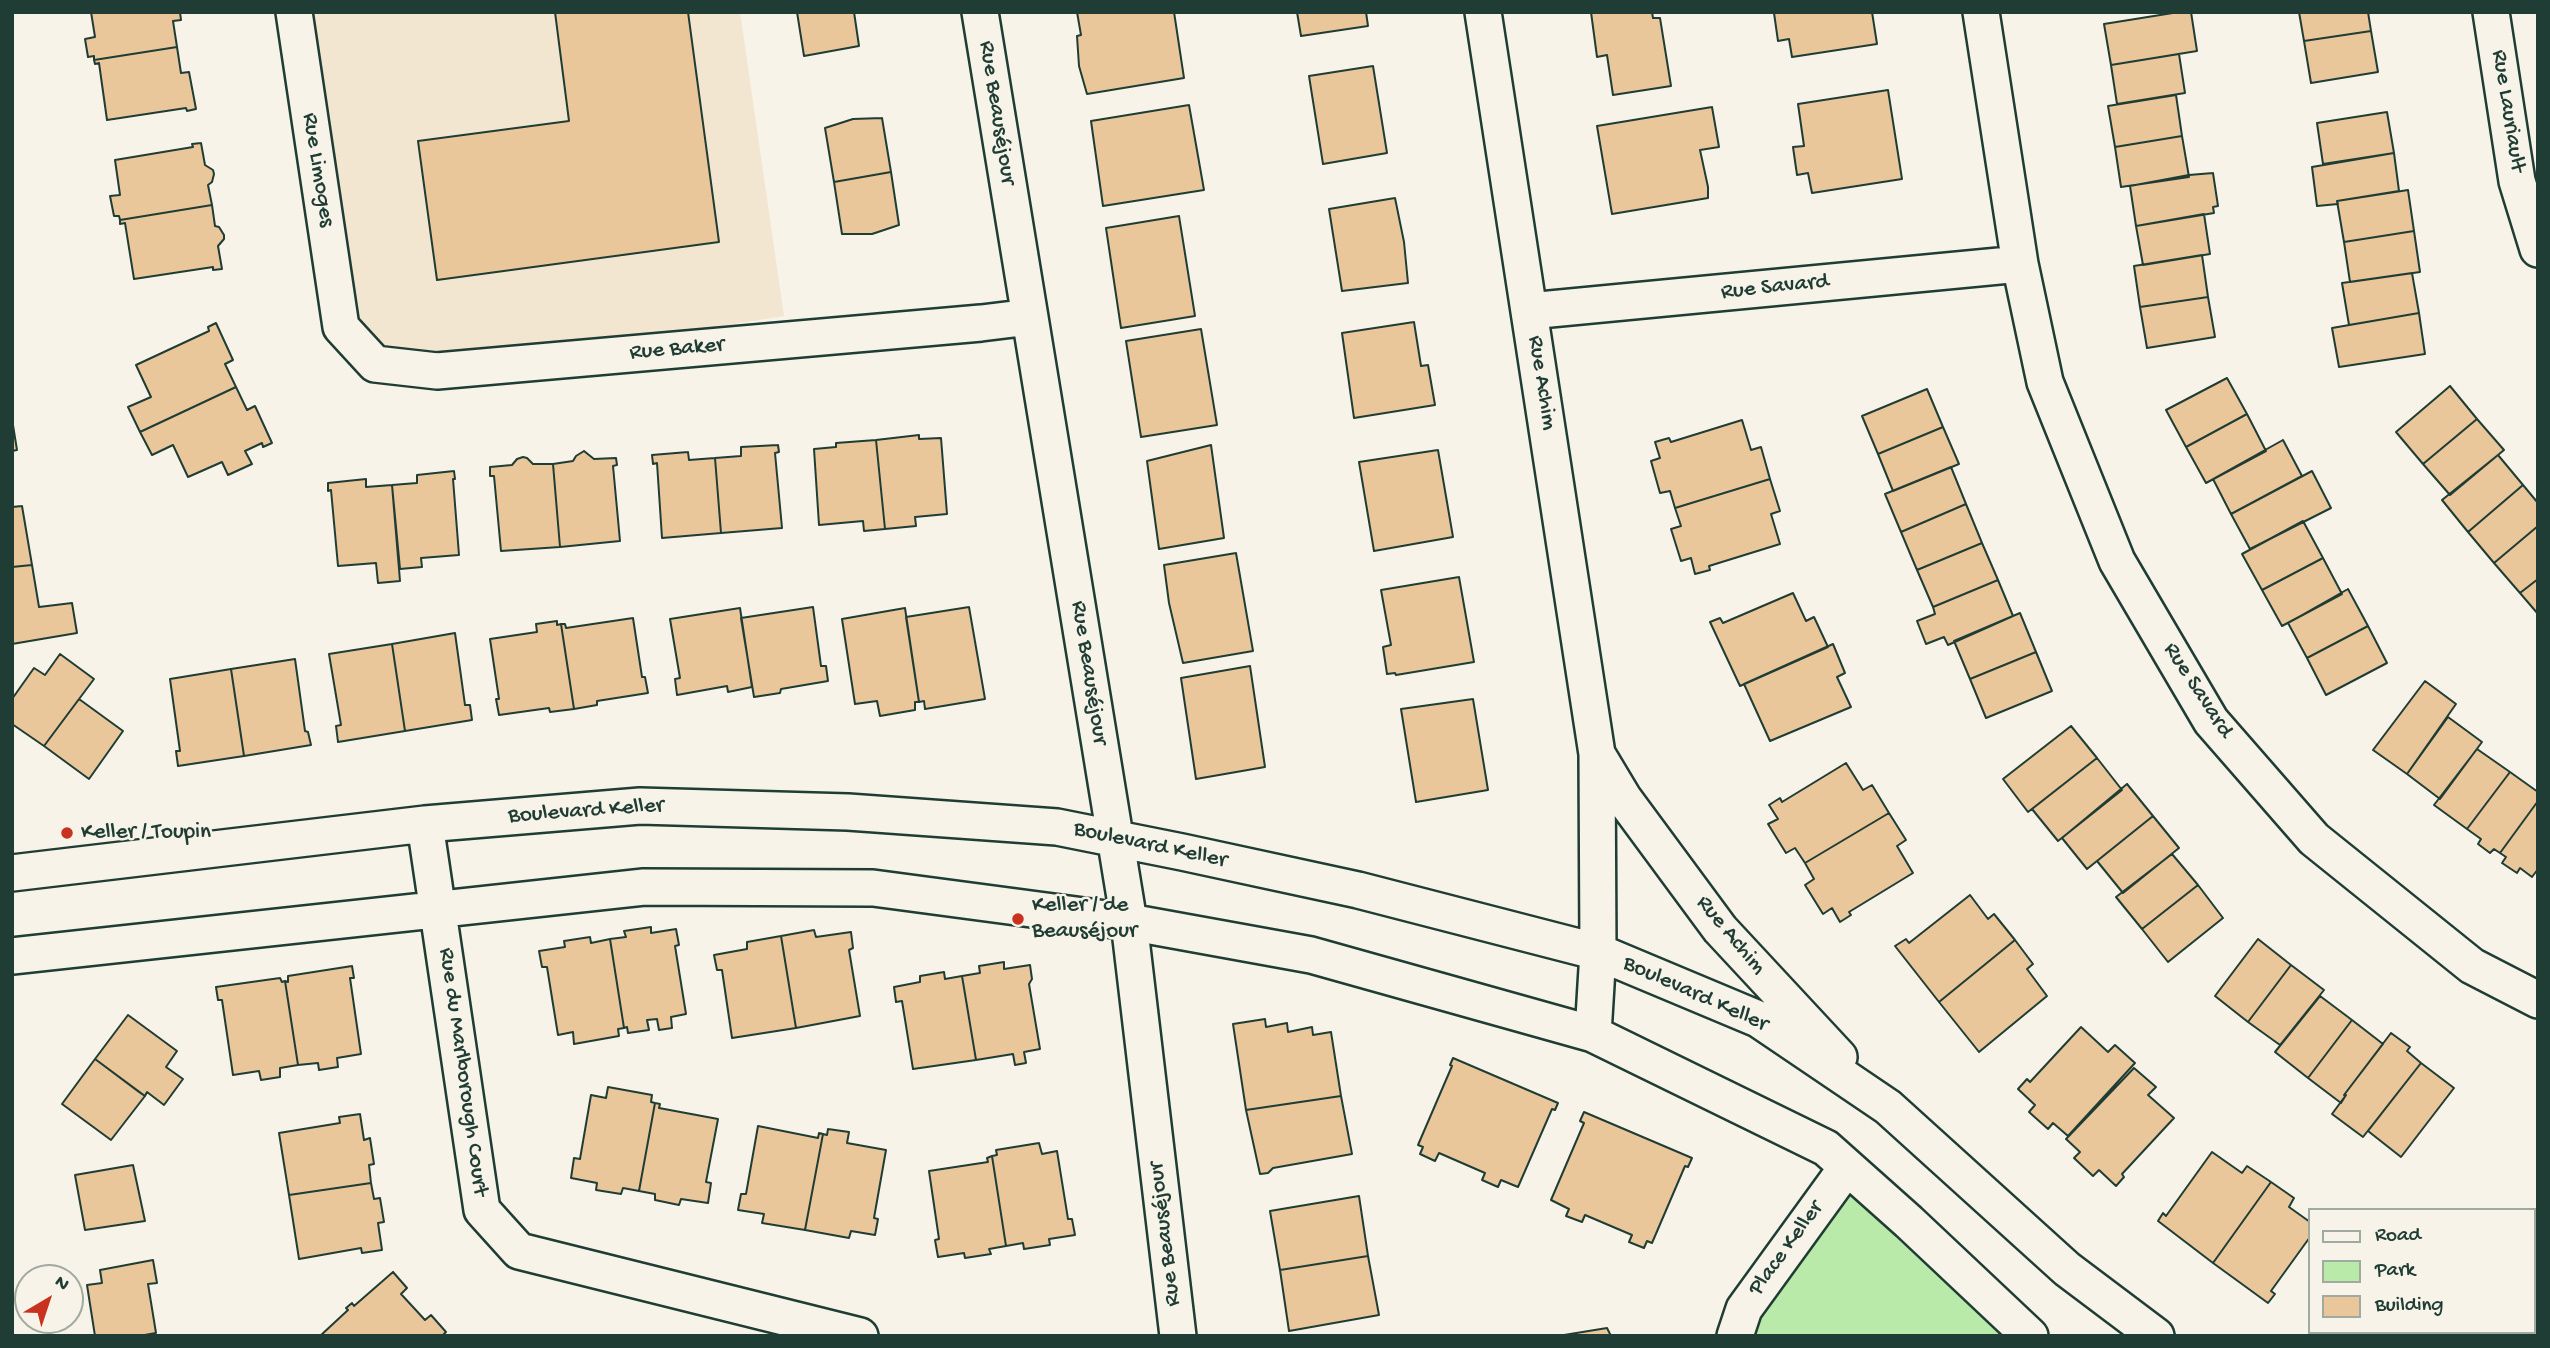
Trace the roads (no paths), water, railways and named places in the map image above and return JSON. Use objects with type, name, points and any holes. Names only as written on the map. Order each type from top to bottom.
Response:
[{"type":"street","name":"Rue Limoges","points":[[294,12],[341,327]]},
{"type":"street","name":"Rue Beauséjour","points":[[980,12],[1129,922],[1178,1336]]},
{"type":"street","name":"Rue Achim","points":[[1483,12],[1597,754],[1598,952],[1593,1034]]},
{"type":"street","name":"Rue Savard","points":[[1981,12],[2020,264],[2045,382],[2117,561],[2211,721],[2314,839],[2473,966],[2538,1000]]},
{"type":"street","name":"Rue Lauriault","points":[[2491,12],[2517,181],[2538,249]]},
{"type":"street","name":"Rue Savard","points":[[1530,311],[2020,264]]},
{"type":"street","name":"Rue Baker","points":[[341,327],[375,364],[437,371],[1030,317]]},
{"type":"street","name":"Rue Achim","points":[[1597,754],[1624,799],[1720,929],[1882,1103]]},
{"type":"street","name":"Boulevard Keller","points":[[12,873],[425,824],[640,806],[848,812],[1057,827],[1358,890],[1598,952],[1758,1019],[1882,1103],[2067,1269],[2156,1336]]},
{"type":"street","name":"Rue du Marlborough Court","points":[[425,824],[482,1210],[519,1251],[860,1336]]},
{"type":"street","points":[[12,956],[644,887],[873,888],[1129,922],[1311,955],[1593,1034],[1826,1148],[2030,1336]]},
{"type":"street","name":"Place Keller","points":[[1735,1336],[1744,1309],[1847,1167]]},
{"type":"place","name":"Keller / Toupin","points":[[67,833]]},
{"type":"place","name":"Keller / de Beauséjour","points":[[1018,919]]}]
